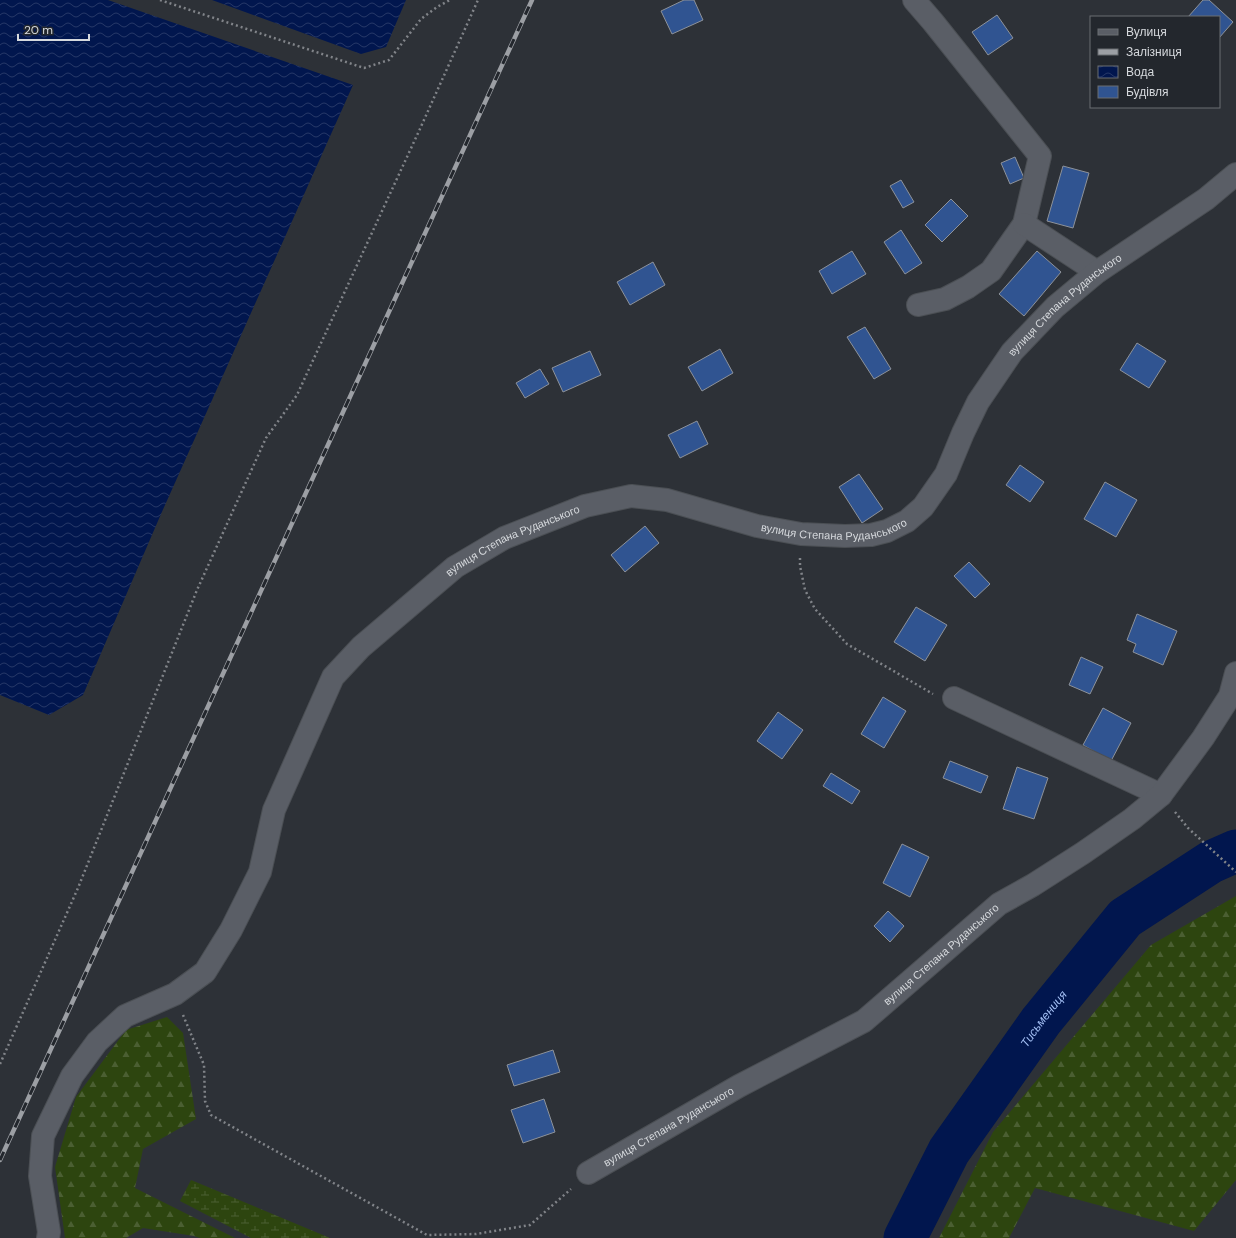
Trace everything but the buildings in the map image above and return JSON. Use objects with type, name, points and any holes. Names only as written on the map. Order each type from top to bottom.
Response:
[{"type":"street","points":[[914,0],[934,22],[1040,156],[1024,224],[992,271],[968,287],[945,299],[918,305]]},
{"type":"street","name":"вулиця Степана Руданського","points":[[48,1238],[49,1232],[40,1176],[43,1136],[72,1076],[97,1042],[125,1016],[175,994],[205,972],[231,930],[260,872],[274,810],[333,677],[361,647],[455,567],[504,538],[585,506],[631,496],[667,500],[757,526],[801,534],[845,536],[871,535],[887,531],[907,521],[923,507],[946,474],[978,402],[1012,352],[1054,307],[1097,272],[1206,199],[1236,174]]},
{"type":"street","points":[[1024,224],[1097,272]]},
{"type":"street","name":"вулиця Степана Руданського","points":[[588,1173],[739,1086],[864,1021],[999,904],[1033,885],[1132,819],[1161,795],[1203,738],[1230,696],[1236,673]]},
{"type":"street","points":[[954,698],[1161,795]]},
{"type":"path","points":[[160,0],[192,12],[364,68],[389,60],[421,19],[437,7],[450,0]]},
{"type":"path","points":[[0,1064],[78,888],[196,590],[266,438],[297,395],[478,0]]},
{"type":"path","points":[[801,534],[800,566],[805,590],[815,609],[847,644],[941,700],[954,698]]},
{"type":"path","points":[[1188,828],[1236,872]]},
{"type":"path","points":[[175,994],[204,1065],[205,1100],[211,1115],[427,1235],[476,1234],[530,1225],[588,1173]]},
{"type":"green space","points":[[1236,896],[1236,1180],[1194,1231],[1035,1188],[1009,1238],[939,1238],[993,1132],[1151,945]]},
{"type":"green space","points":[[167,1017],[183,1033],[196,1119],[143,1149],[135,1188],[235,1238],[200,1238],[143,1228],[126,1238],[65,1238],[55,1167],[76,1097],[126,1030]]},
{"type":"green space","points":[[191,1180],[330,1238],[251,1238],[180,1201]]},
{"type":"water","points":[[0,0],[108,0],[353,85],[161,514],[83,695],[49,715],[0,695]]},
{"type":"water","points":[[212,0],[406,0],[386,47],[361,54]]},
{"type":"waterway","name":"Тисьмениця","points":[[905,1238],[949,1151],[1041,1021],[1125,918],[1211,862],[1236,851]]},
{"type":"railway","points":[[0,1160],[532,0]]}]
